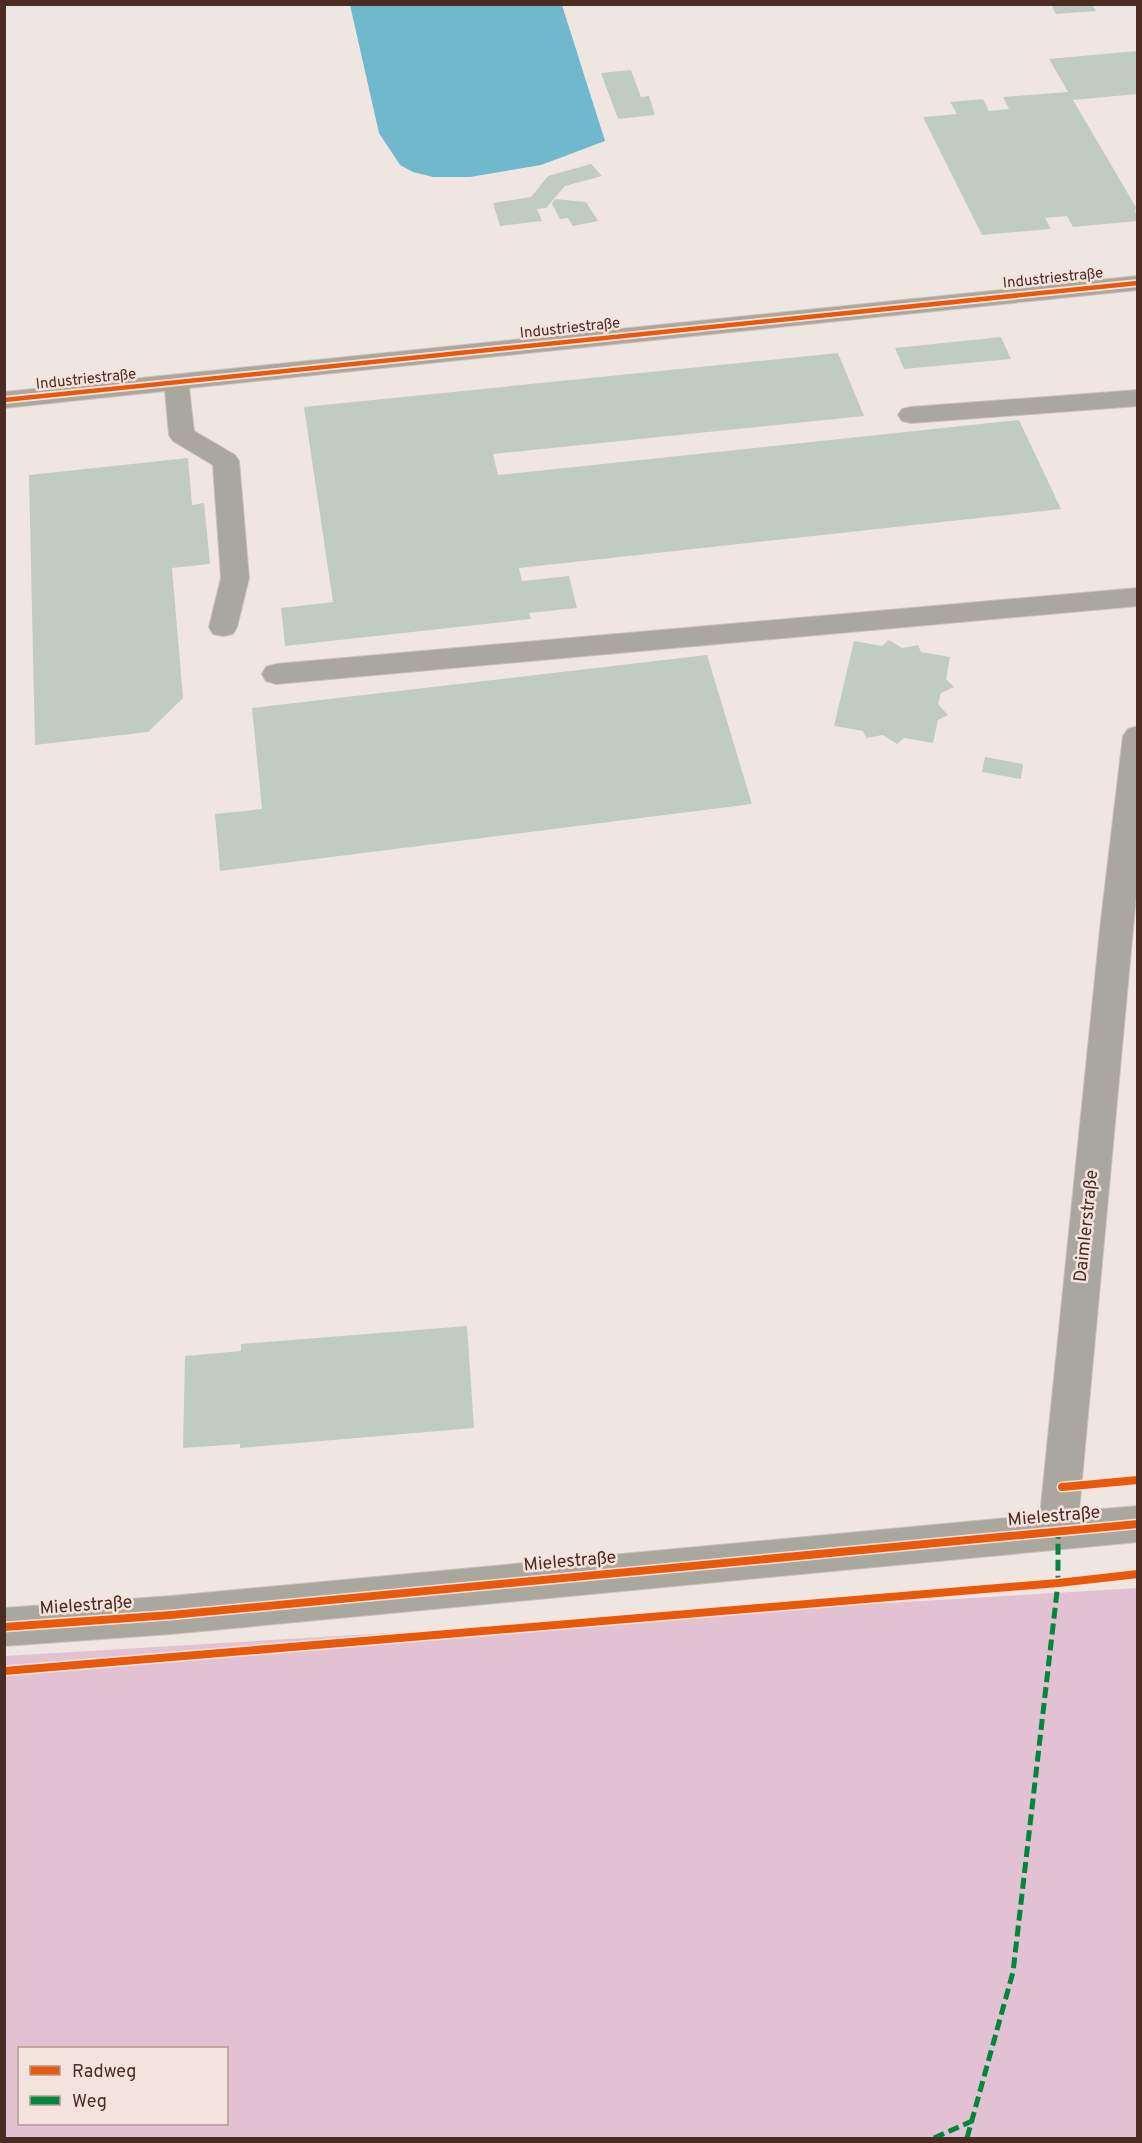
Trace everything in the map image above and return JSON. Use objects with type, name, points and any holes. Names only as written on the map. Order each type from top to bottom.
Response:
[{"type":"street","name":"Industriestraße","points":[[4,400],[1137,283]]},
{"type":"street","points":[[176,382],[182,435],[226,461],[235,578],[223,627]]},
{"type":"street","points":[[911,415],[1137,398]]},
{"type":"street","points":[[276,674],[1137,597]]},
{"type":"street","name":"Daimlerstraße","points":[[1058,1531],[1127,920],[1137,736]]},
{"type":"street","name":"Mielestraße","points":[[4,1627],[171,1615],[1137,1524]]},
{"type":"shaded area","points":[[1137,1588],[1137,2138],[5,2138],[5,1656]]},
{"type":"water","points":[[350,5],[562,5],[605,141],[541,165],[470,177],[433,177],[413,172],[400,165],[379,133]]},
{"type":"building","points":[[1051,4],[1092,4],[1096,11],[1056,14]]},
{"type":"building","points":[[1137,51],[1137,94],[1073,100],[1137,209],[1135,209],[1137,221],[1073,227],[1067,216],[1045,218],[1051,229],[982,235],[923,117],[957,114],[950,102],[983,99],[989,111],[1009,109],[1003,97],[1068,92],[1049,59]]},
{"type":"building","points":[[631,70],[641,97],[649,96],[655,115],[618,119],[601,73]]},
{"type":"building","points":[[591,164],[602,176],[565,186],[546,208],[537,209],[542,221],[500,226],[493,203],[531,197],[548,176]]},
{"type":"building","points":[[555,199],[586,202],[598,221],[573,226],[568,218],[560,219],[552,204]]},
{"type":"building","points":[[1001,337],[1011,359],[904,369],[895,348]]},
{"type":"building","points":[[838,353],[864,416],[493,454],[498,475],[1019,420],[1061,509],[519,568],[522,581],[569,576],[577,608],[529,613],[531,619],[285,646],[281,608],[333,602],[304,407]]},
{"type":"building","points":[[188,458],[192,505],[204,503],[210,564],[172,568],[183,698],[148,732],[35,745],[29,475]]},
{"type":"building","points":[[889,640],[902,648],[918,645],[921,652],[950,657],[946,679],[954,687],[941,693],[938,704],[948,715],[938,720],[933,743],[904,738],[897,744],[883,735],[866,738],[863,731],[834,726],[854,641],[882,646]]},
{"type":"building","points":[[707,655],[752,804],[220,871],[215,814],[262,809],[252,708]]},
{"type":"building","points":[[985,757],[1023,764],[1021,779],[982,772]]},
{"type":"building","points":[[467,1326],[474,1428],[240,1448],[240,1444],[183,1448],[185,1356],[241,1351],[241,1344]]},
{"type":"marked path","points":[[967,2138],[1013,1972],[1058,1583],[1058,1531]]},
{"type":"marked path","points":[[934,2138],[972,2121]]},
{"type":"cycle path","points":[[4,400],[1138,283]]},
{"type":"cycle path","points":[[1062,1487],[1138,1480]]},
{"type":"cycle path","points":[[4,1627],[171,1615],[1138,1524]]},
{"type":"cycle path","points":[[4,1671],[1058,1583],[1138,1574]]}]
